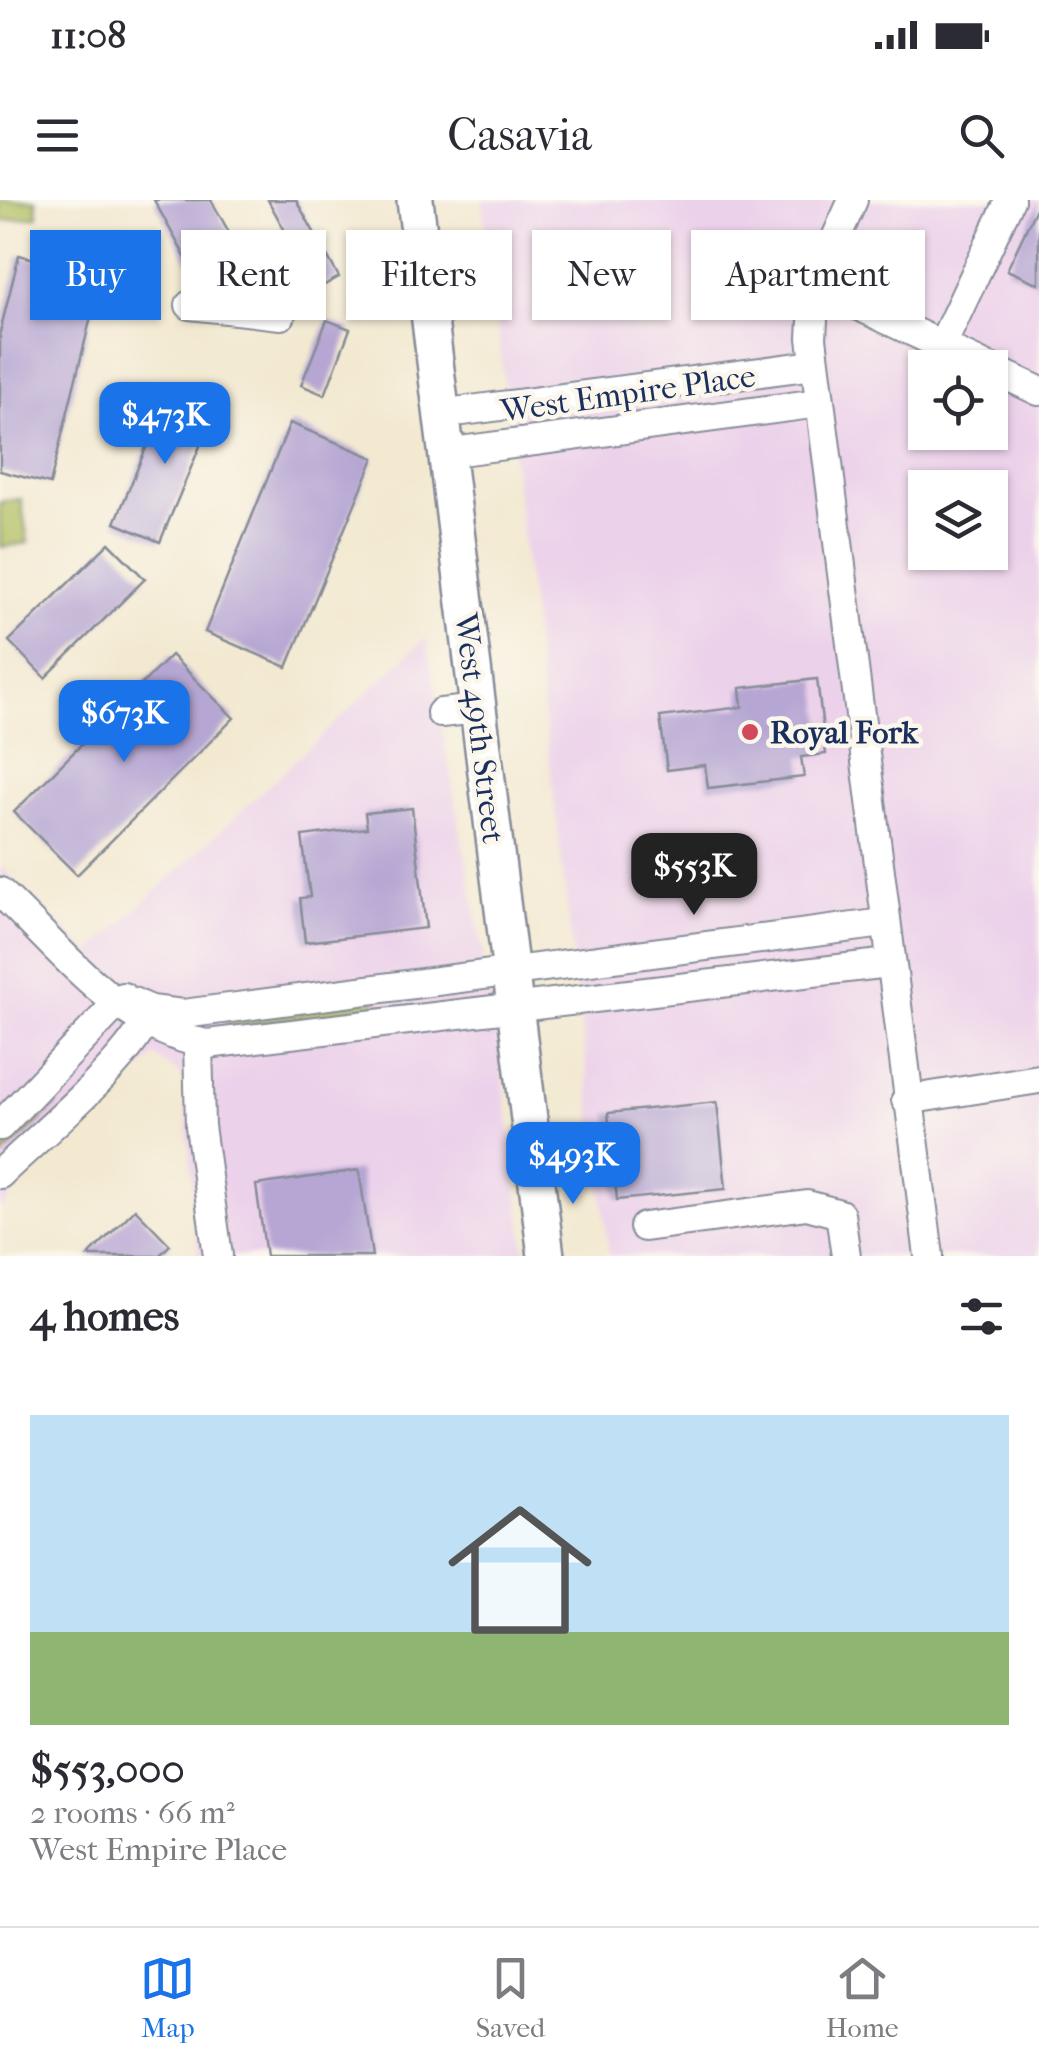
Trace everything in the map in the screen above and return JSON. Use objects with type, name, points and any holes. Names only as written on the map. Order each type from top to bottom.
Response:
[{"type":"main road","name":"West 49th Street","points":[[414,200],[546,1256]]},
{"type":"street","points":[[840,230],[853,200]]},
{"type":"street","points":[[942,345],[1010,200]]},
{"type":"street","points":[[815,320],[814,365],[924,1256]]},
{"type":"street","points":[[889,320],[952,350]]},
{"type":"street","name":"West Empire Place","points":[[440,414],[814,365]]},
{"type":"street","points":[[1008,377],[1039,391]]},
{"type":"street","name":"West Empire Place","points":[[446,453],[819,403]]},
{"type":"street","points":[[441,713],[478,709]]},
{"type":"street","points":[[0,892],[114,996],[198,1042],[230,1044],[514,1006],[889,963]]},
{"type":"street","points":[[0,1174],[149,1017],[884,923]]},
{"type":"street","points":[[0,1126],[114,996]]},
{"type":"street","points":[[198,1042],[200,1126],[218,1256]]},
{"type":"street","points":[[906,1100],[1039,1080]]},
{"type":"street","points":[[644,1227],[807,1206],[840,1214],[846,1256]]},
{"type":"shaded area","points":[[482,200],[1039,200],[1039,1256],[609,1256],[496,320],[512,320],[512,230],[486,230]]},
{"type":"shaded area","points":[[426,638],[497,1032],[526,1256],[198,1256],[183,1077],[155,1056],[33,1171],[0,1210],[0,866],[90,953]]},
{"type":"green space","points":[[0,200],[36,200],[37,217],[0,221]]},
{"type":"green space","points":[[21,499],[28,543],[0,547],[0,502]]},
{"type":"green space","points":[[375,999],[378,1008],[372,1011],[227,1028],[227,1022]]},
{"type":"green space","points":[[51,1091],[56,1105],[0,1158],[0,1140]]},
{"type":"building","points":[[154,200],[211,200],[228,230],[181,230],[181,249]]},
{"type":"building","points":[[268,200],[296,200],[313,230],[285,230]]},
{"type":"building","points":[[1039,202],[1039,284],[1007,270]]},
{"type":"building","points":[[326,254],[339,277],[326,284]]},
{"type":"building","points":[[19,255],[30,258],[30,320],[90,320],[50,484],[0,471],[0,332]]},
{"type":"building","points":[[327,320],[350,329],[325,395],[301,385]]},
{"type":"building","points":[[169,392],[215,410],[160,542],[115,523]]},
{"type":"building","points":[[290,423],[374,458],[287,667],[205,632]]},
{"type":"building","points":[[109,543],[145,579],[45,678],[9,641]]},
{"type":"building","points":[[171,655],[234,718],[77,875],[14,812]]},
{"type":"building","points":[[817,679],[826,754],[801,757],[804,777],[708,788],[705,765],[667,770],[660,717],[742,707],[740,688]]},
{"type":"building","points":[[412,808],[426,928],[305,942],[300,898],[310,897],[302,836],[367,828],[365,813]]},
{"type":"building","points":[[717,1102],[726,1189],[617,1200],[608,1113]]},
{"type":"building","points":[[359,1170],[372,1256],[266,1256],[256,1185]]},
{"type":"building","points":[[135,1209],[170,1245],[159,1256],[88,1256]]},
{"type":"place","name":"Royal Fork","points":[[750,732]]}]
